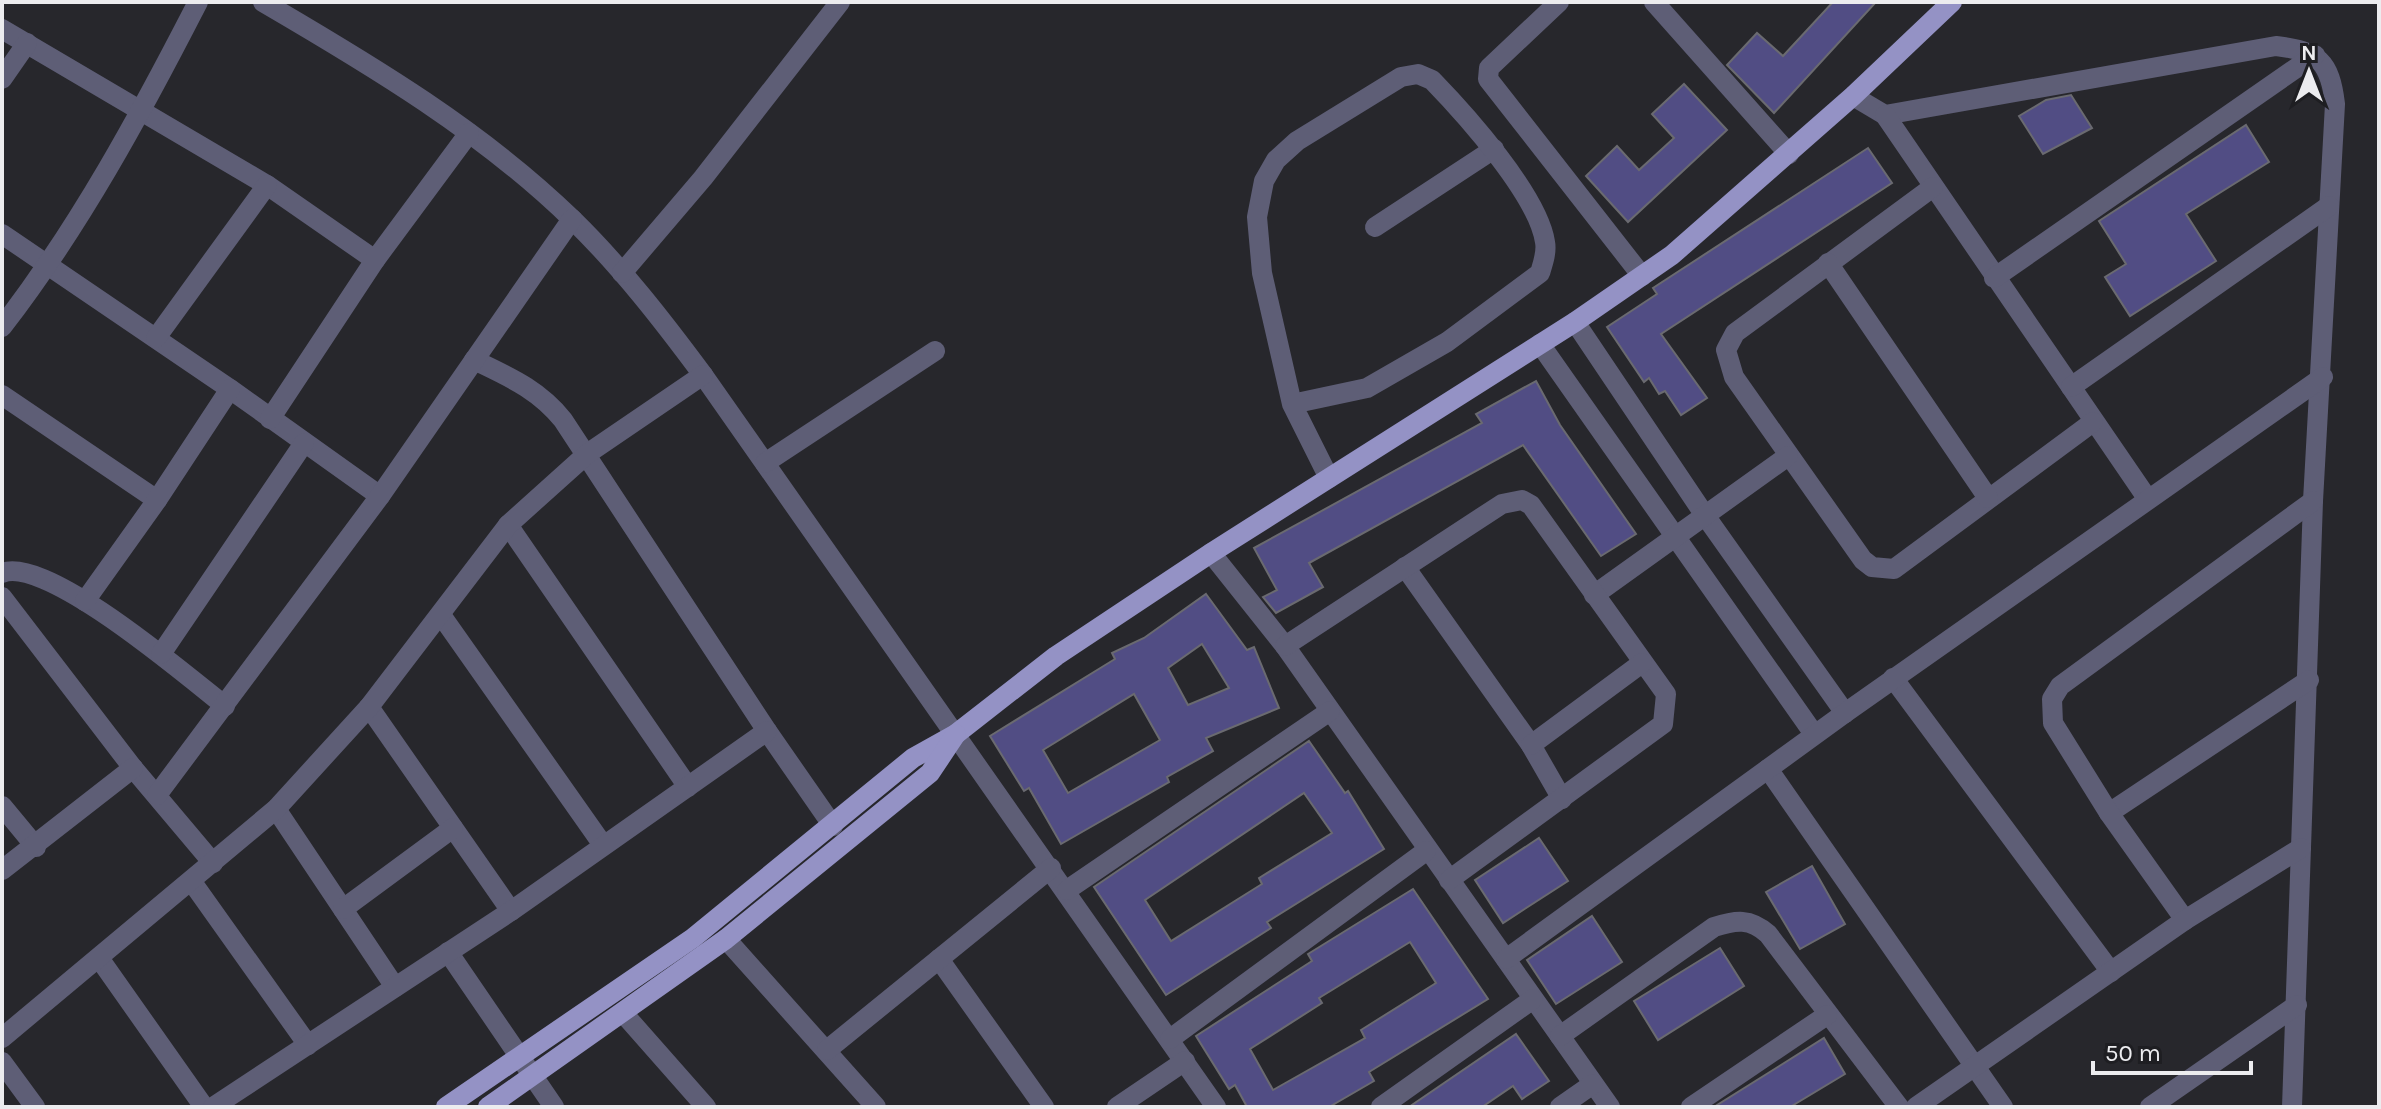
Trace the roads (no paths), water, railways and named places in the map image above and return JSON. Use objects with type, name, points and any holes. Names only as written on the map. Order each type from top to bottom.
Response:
[{"type":"main road","points":[[446,1107],[693,938],[913,758],[956,734],[1056,656],[1211,553],[1575,322],[1672,255],[1789,154],[1952,2]]},
{"type":"main road","points":[[488,1107],[726,939],[930,773],[956,734]]},
{"type":"street","points":[[2,327],[47,268],[142,111],[198,2]]},
{"type":"street","points":[[263,2],[339,46],[469,133],[572,219],[622,273],[703,375],[1067,890],[1216,1107]]},
{"type":"street","points":[[622,273],[751,119],[840,2]]},
{"type":"street","points":[[1559,2],[1489,68],[1488,79],[1642,276]]},
{"type":"street","points":[[1654,2],[1789,154]]},
{"type":"street","points":[[2,29],[267,185],[375,260]]},
{"type":"street","points":[[2,79],[27,43]]},
{"type":"street","points":[[1885,115],[2276,46],[2315,55],[2328,71],[2335,104],[2323,377],[2313,501],[2292,1107]]},
{"type":"street","points":[[1994,278],[2315,55]]},
{"type":"street","points":[[1292,404],[1367,388],[1447,342],[1540,273],[1545,242],[1524,196],[1494,149],[1432,80],[1418,74],[1401,77],[1297,141],[1276,160],[1264,181],[1257,217],[1262,273],[1292,404],[1329,478]]},
{"type":"street","points":[[1853,96],[1885,115],[2147,498]]},
{"type":"street","points":[[270,419],[375,260],[469,133]]},
{"type":"street","points":[[1375,227],[1494,149]]},
{"type":"street","points":[[156,338],[267,185]]},
{"type":"street","points":[[1933,187],[1735,333],[1726,350],[1734,377],[1863,560],[1882,570],[1894,569],[2093,422]]},
{"type":"street","points":[[2071,387],[2329,206]]},
{"type":"street","points":[[157,795],[380,496],[572,219]]},
{"type":"street","points":[[2,234],[47,268],[230,389],[380,496]]},
{"type":"street","points":[[1828,263],[1988,498]]},
{"type":"street","points":[[1575,322],[1704,514],[1845,713]]},
{"type":"street","points":[[1540,344],[1814,734]]},
{"type":"street","points":[[765,463],[935,351]]},
{"type":"street","points":[[474,360],[545,398],[587,454],[767,731],[833,826]]},
{"type":"street","points":[[2,1038],[276,809],[369,707],[508,525],[587,454],[703,375]]},
{"type":"street","points":[[1506,959],[1814,734],[2323,377]]},
{"type":"street","points":[[85,601],[157,500],[230,389]]},
{"type":"street","points":[[2,395],[157,500]]},
{"type":"street","points":[[161,654],[304,443]]},
{"type":"street","points":[[1594,595],[1788,456]]},
{"type":"street","points":[[1285,646],[1502,504],[1522,500],[1531,505],[1666,694],[1663,724],[1449,880]]},
{"type":"street","points":[[2185,920],[2109,813],[2053,723],[2052,699],[2060,686],[2313,501]]},
{"type":"street","points":[[508,525],[688,787]]},
{"type":"street","points":[[1211,553],[1285,646],[1426,851],[1610,1107]]},
{"type":"street","points":[[1405,567],[1531,745],[1562,799]]},
{"type":"street","points":[[2,573],[15,570],[30,572],[85,601],[161,654],[225,706]]},
{"type":"street","points":[[2,597],[133,768],[213,863]]},
{"type":"street","points":[[441,615],[603,845]]},
{"type":"street","points":[[1531,745],[1642,663]]},
{"type":"street","points":[[1893,678],[2111,972]]},
{"type":"street","points":[[2109,813],[2309,680]]},
{"type":"street","points":[[369,707],[511,911]]},
{"type":"street","points":[[1067,890],[1330,711]]},
{"type":"street","points":[[213,1107],[511,911],[767,731]]},
{"type":"street","points":[[2,870],[36,847],[133,768]]},
{"type":"street","points":[[1768,769],[2003,1107]]},
{"type":"street","points":[[2,806],[36,847]]},
{"type":"street","points":[[276,809],[395,987]]},
{"type":"street","points":[[343,909],[453,828]]},
{"type":"street","points":[[1916,1107],[2185,920],[2301,848]]},
{"type":"street","points":[[1170,1039],[1426,851]]},
{"type":"street","points":[[827,1050],[1051,868]]},
{"type":"street","points":[[192,882],[308,1045]]},
{"type":"street","points":[[1560,1036],[1714,927],[1734,920],[1758,925],[1899,1107]]},
{"type":"street","points":[[726,939],[876,1107]]},
{"type":"street","points":[[448,952],[554,1107]]},
{"type":"street","points":[[99,958],[204,1107]]},
{"type":"street","points":[[939,959],[1044,1107]]},
{"type":"street","points":[[1381,1107],[1533,999]]},
{"type":"street","points":[[2158,1105],[2297,1005]]},
{"type":"street","points":[[623,1013],[706,1107]]},
{"type":"street","points":[[1691,1107],[1827,1015]]},
{"type":"street","points":[[1117,1107],[1185,1061]]},
{"type":"street","points":[[2,1062],[35,1107]]},
{"type":"street","points":[[1560,1107],[1593,1084]]}]
